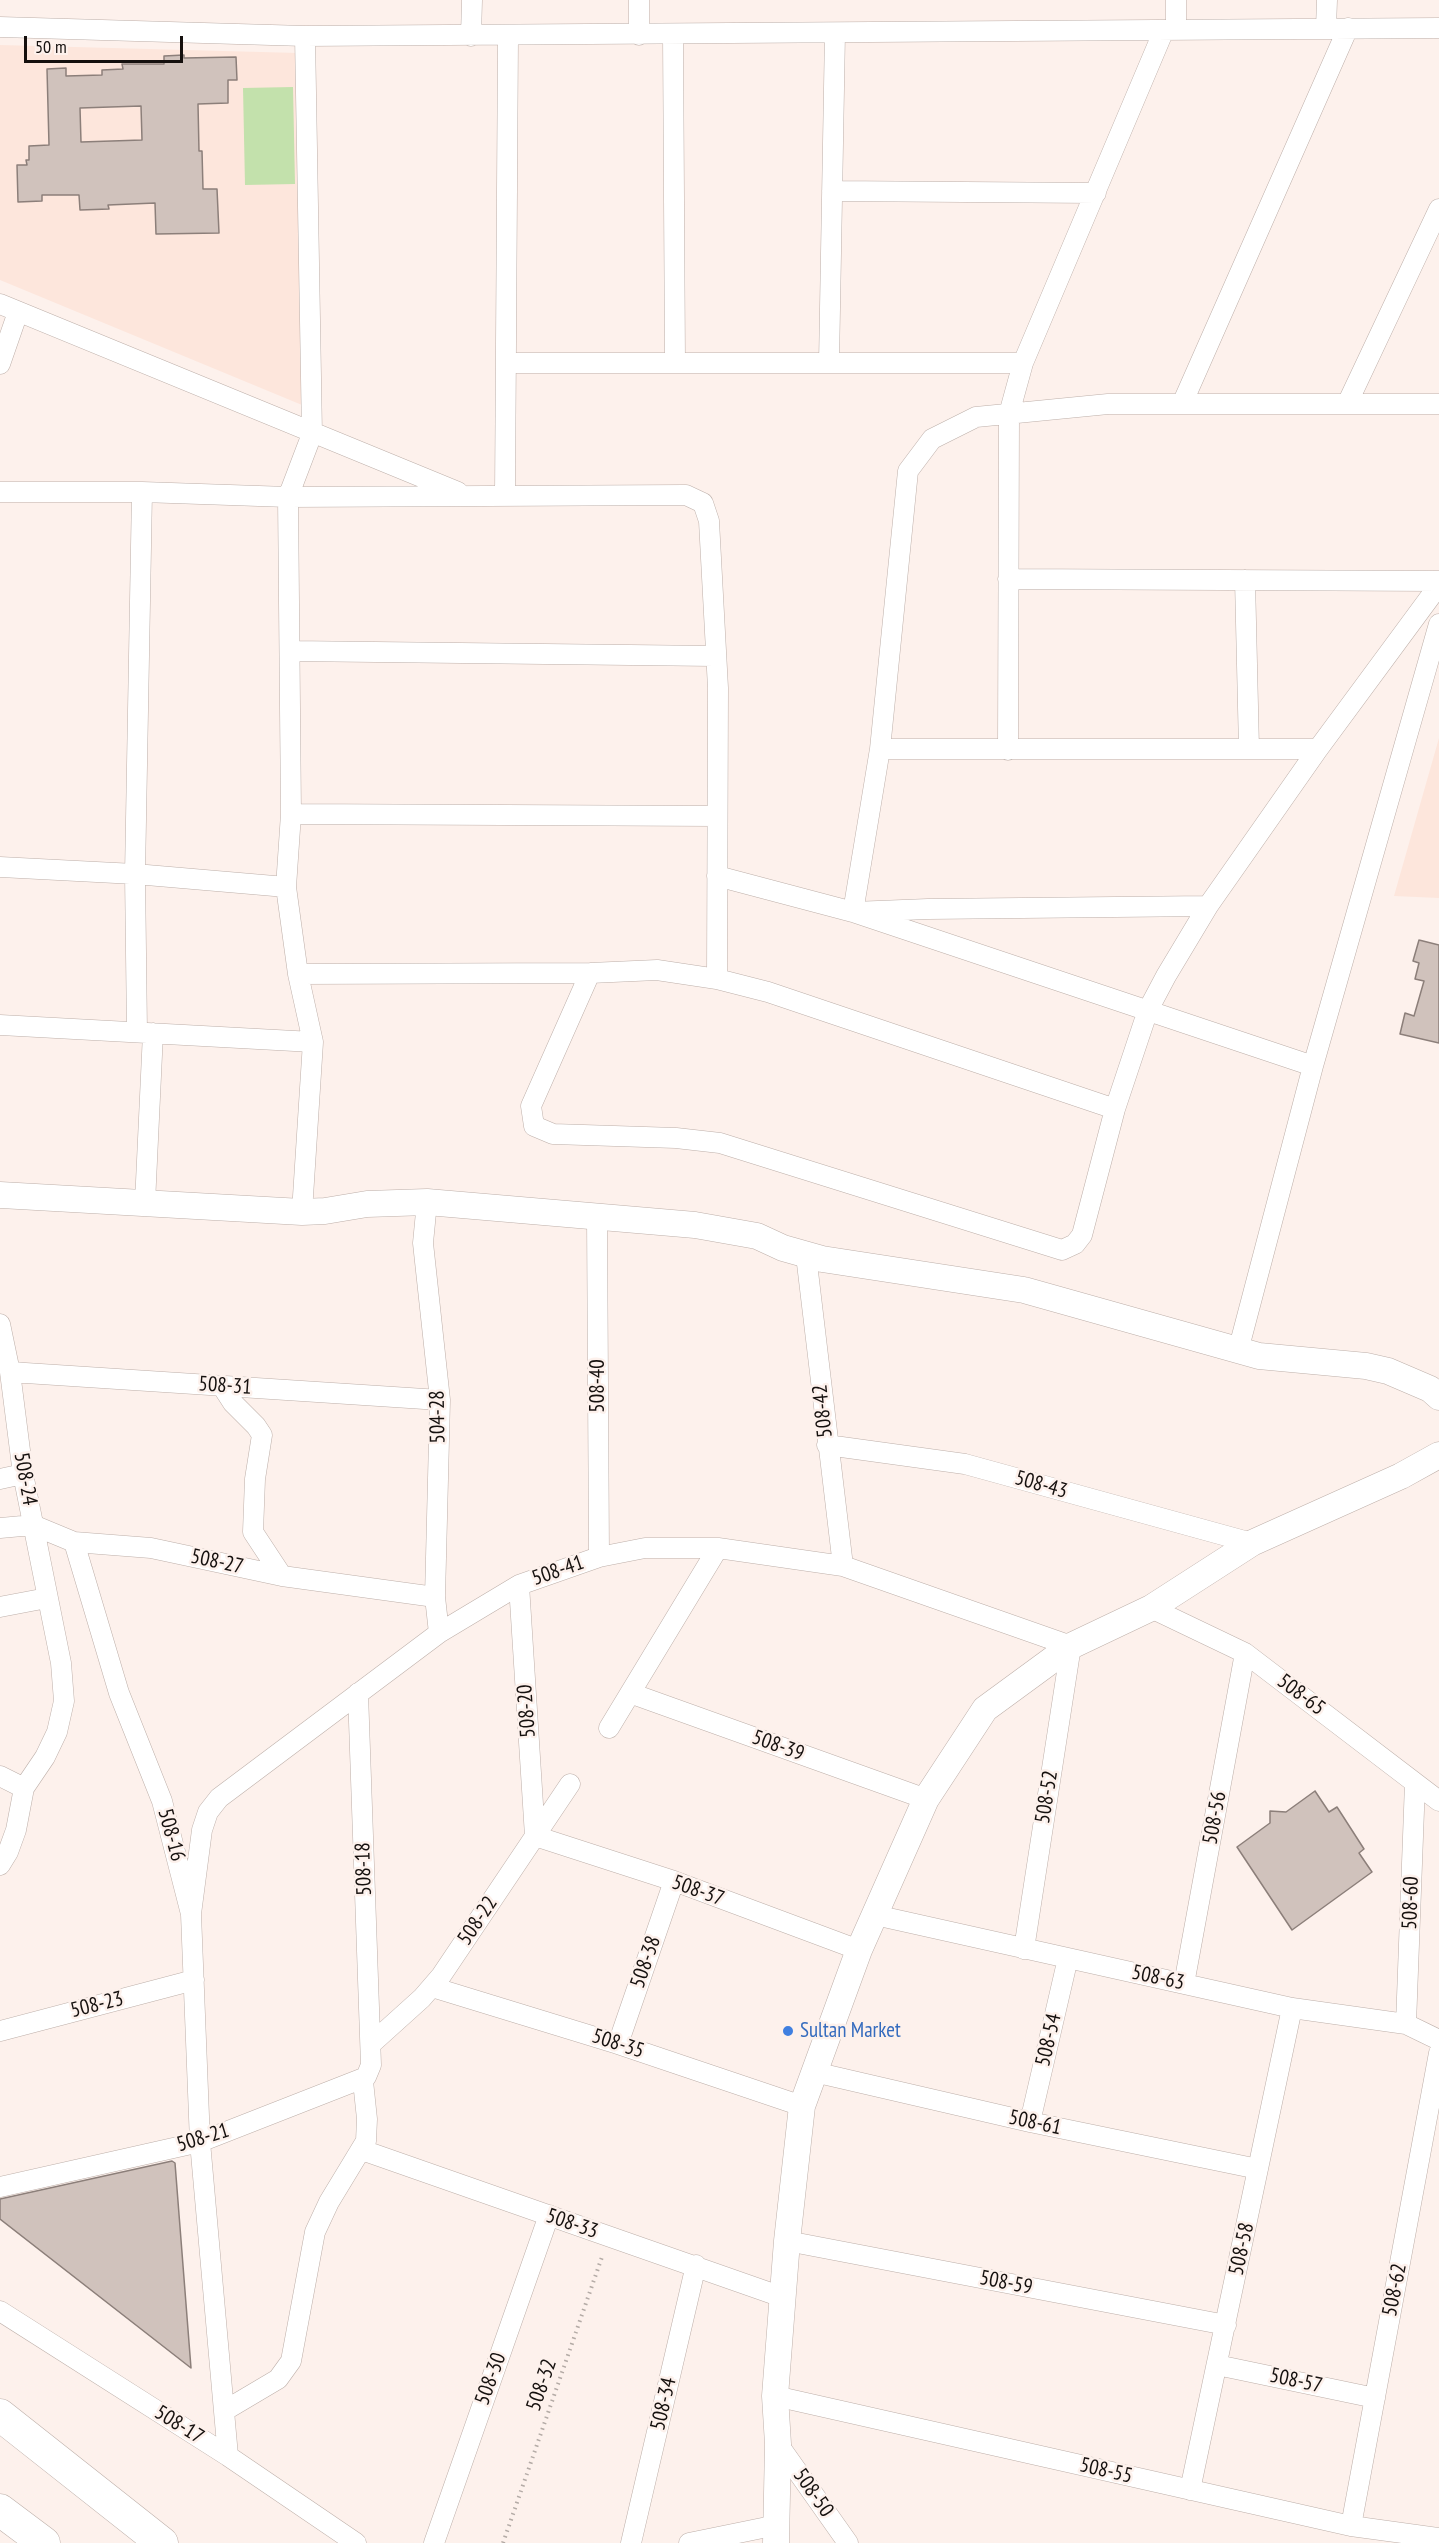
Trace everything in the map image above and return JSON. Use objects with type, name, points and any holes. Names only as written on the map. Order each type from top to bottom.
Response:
[{"type":"main road","points":[[0,2415],[162,2543]]},
{"type":"main road","points":[[0,2510],[44,2543]]},
{"type":"street","points":[[471,36],[472,0]]},
{"type":"street","points":[[639,0],[639,35]]},
{"type":"street","points":[[1008,750],[1009,414],[1023,363],[1096,193],[1170,30],[1176,0]]},
{"type":"street","points":[[1326,28],[1327,0]]},
{"type":"street","points":[[0,27],[305,36],[1439,28]]},
{"type":"street","points":[[1182,404],[1348,28]]},
{"type":"street","points":[[829,363],[836,33]]},
{"type":"street","points":[[673,34],[675,363]]},
{"type":"street","points":[[302,1212],[313,1042],[298,974],[286,887],[291,814],[288,496],[312,434],[305,36]]},
{"type":"street","points":[[505,496],[508,36]]},
{"type":"street","points":[[832,191],[1096,193]]},
{"type":"street","points":[[1347,404],[1439,210]]},
{"type":"street","points":[[0,304],[312,434],[470,496]]},
{"type":"street","points":[[0,364],[18,312]]},
{"type":"street","points":[[506,363],[1023,363]]},
{"type":"street","points":[[853,912],[880,748],[908,471],[932,439],[976,417],[1108,404],[1439,404]]},
{"type":"street","points":[[0,492],[142,492],[288,496],[686,495],[703,503],[709,521],[714,656],[718,688],[717,979]]},
{"type":"street","points":[[142,492],[135,874],[145,1033],[145,1203]]},
{"type":"street","points":[[1008,579],[1439,583]]},
{"type":"street","points":[[1245,580],[1248,749]]},
{"type":"street","points":[[591,973],[531,1106],[534,1126],[553,1134],[676,1138],[720,1143],[1062,1250],[1075,1244],[1082,1235],[1115,1109],[1148,1010],[1208,906],[1318,748],[1439,583]]},
{"type":"street","points":[[1238,1352],[1313,1066],[1439,624]]},
{"type":"street","points":[[291,651],[714,656]]},
{"type":"street","points":[[880,748],[1008,750],[1318,748]]},
{"type":"street","points":[[291,814],[717,816]]},
{"type":"street","points":[[0,867],[135,874],[286,887]]},
{"type":"street","points":[[717,876],[853,912],[1313,1066]]},
{"type":"street","points":[[853,912],[1208,906]]},
{"type":"street","points":[[298,974],[591,973],[657,970],[717,979],[768,992],[1115,1109]]},
{"type":"street","points":[[0,1025],[313,1042]]},
{"type":"street","points":[[0,1195],[302,1212],[367,1204],[427,1202],[695,1225],[743,1233],[806,1255],[1024,1290],[1238,1352],[1280,1360],[1366,1366],[1409,1378],[1430,1389],[1439,1397]]},
{"type":"street","name":"504-28","points":[[427,1202],[423,1243],[440,1400],[435,1598],[439,1633]]},
{"type":"street","name":"508-40","points":[[597,1216],[599,1557]]},
{"type":"street","name":"508-42","points":[[806,1255],[843,1566]]},
{"type":"street","name":"508-24","points":[[0,1324],[10,1372],[23,1474],[61,1663],[64,1701],[57,1732],[45,1757],[24,1788]]},
{"type":"street","name":"508-31","points":[[10,1372],[440,1400]]},
{"type":"street","points":[[222,1386],[233,1403],[262,1435],[255,1479],[253,1532],[282,1576]]},
{"type":"street","name":"508-43","points":[[827,1445],[965,1464],[1251,1543]]},
{"type":"street","points":[[689,2543],[777,2534],[778,2444],[775,2396],[787,2241],[802,2106],[859,1950],[926,1799],[985,1709],[1071,1646],[1151,1608],[1251,1543],[1401,1476],[1439,1455]]},
{"type":"street","points":[[0,1479],[23,1474]]},
{"type":"street","name":"508-27","points":[[0,1528],[33,1525],[74,1542],[151,1548],[282,1576],[435,1598]]},
{"type":"street","name":"508-16","points":[[74,1542],[119,1693],[162,1801],[191,1914],[200,2142],[228,2456]]},
{"type":"street","name":"508-41","points":[[191,1914],[202,1830],[208,1812],[233,1785],[439,1633],[519,1585],[599,1557],[645,1548],[718,1548],[843,1566],[1071,1646]]},
{"type":"street","points":[[609,1728],[718,1548]]},
{"type":"street","name":"508-20","points":[[519,1585],[535,1836]]},
{"type":"street","points":[[0,1607],[47,1598]]},
{"type":"street","name":"508-65","points":[[1151,1608],[1245,1653],[1439,1801]]},
{"type":"street","name":"508-52","points":[[1024,1949],[1071,1646]]},
{"type":"street","name":"508-56","points":[[1184,1984],[1245,1653]]},
{"type":"street","name":"508-18","points":[[358,1693],[370,2044]]},
{"type":"street","name":"508-39","points":[[630,1693],[926,1799]]},
{"type":"street","points":[[0,1776],[24,1788],[16,1830],[8,1852],[0,1865]]},
{"type":"street","name":"508-60","points":[[1406,2024],[1415,1783]]},
{"type":"street","name":"508-22","points":[[370,2044],[432,1987],[570,1784]]},
{"type":"street","name":"508-37","points":[[535,1836],[674,1881],[859,1950]]},
{"type":"street","name":"508-38","points":[[618,2044],[674,1881]]},
{"type":"street","name":"508-63","points":[[875,1916],[1292,2008],[1406,2024],[1439,2040]]},
{"type":"street","name":"508-54","points":[[1030,2122],[1068,1958]]},
{"type":"street","name":"508-23","points":[[0,2031],[194,1980]]},
{"type":"street","name":"508-35","points":[[432,1987],[618,2044],[802,2106]]},
{"type":"street","name":"508-58","points":[[1190,2490],[1292,2008]]},
{"type":"street","points":[[224,2411],[278,2379],[291,2361],[315,2232],[329,2202],[362,2150],[367,2130],[363,2080],[370,2069],[370,2044]]},
{"type":"street","name":"508-62","points":[[1351,2526],[1439,2053]]},
{"type":"street","name":"508-61","points":[[814,2072],[1030,2122],[1258,2169]]},
{"type":"street","name":"508-21","points":[[0,2187],[200,2142],[363,2080]]},
{"type":"street","name":"508-33","points":[[362,2150],[782,2297]]},
{"type":"street","name":"508-30","points":[[434,2543],[549,2216]]},
{"type":"street","name":"508-59","points":[[787,2241],[1226,2325]]},
{"type":"street","name":"508-34","points":[[631,2543],[696,2265]]},
{"type":"street","name":"508-17","points":[[0,2312],[228,2456],[356,2543]]},
{"type":"street","name":"508-57","points":[[1217,2365],[1375,2398]]},
{"type":"street","name":"508-55","points":[[775,2396],[1398,2538],[1439,2538]]},
{"type":"street","name":"508-50","points":[[778,2444],[848,2543]]},
{"type":"path","name":"508-32","points":[[503,2543],[609,2236]]},
{"type":"shaded area","points":[[0,45],[298,53],[302,405],[0,280]]},
{"type":"shaded area","points":[[1439,738],[1439,898],[1394,896]]},
{"type":"green space","points":[[293,87],[295,184],[245,185],[243,88]]},
{"type":"building","points":[[164,56],[236,57],[237,80],[228,80],[228,103],[198,104],[203,189],[217,189],[219,233],[156,234],[155,203],[108,205],[109,209],[80,210],[79,195],[42,195],[42,201],[18,202],[17,165],[27,165],[29,146],[49,145],[47,69],[66,68],[66,76],[102,75],[102,70],[123,69],[122,64],[164,64]],"holes":[[[141,106],[142,140],[81,142],[80,108]]]},
{"type":"building","points":[[1419,940],[1439,945],[1439,1043],[1400,1034],[1405,1013],[1414,1016],[1424,981],[1415,979],[1419,963],[1413,961]]},
{"type":"building","points":[[1315,1791],[1329,1812],[1337,1807],[1364,1849],[1359,1853],[1372,1872],[1292,1930],[1237,1847],[1270,1823],[1270,1811],[1286,1812]]},
{"type":"building","points":[[172,2161],[175,2163],[191,2368],[0,2219],[0,2199]]},
{"type":"place","name":"Sultan Market","points":[[788,2031]]}]
